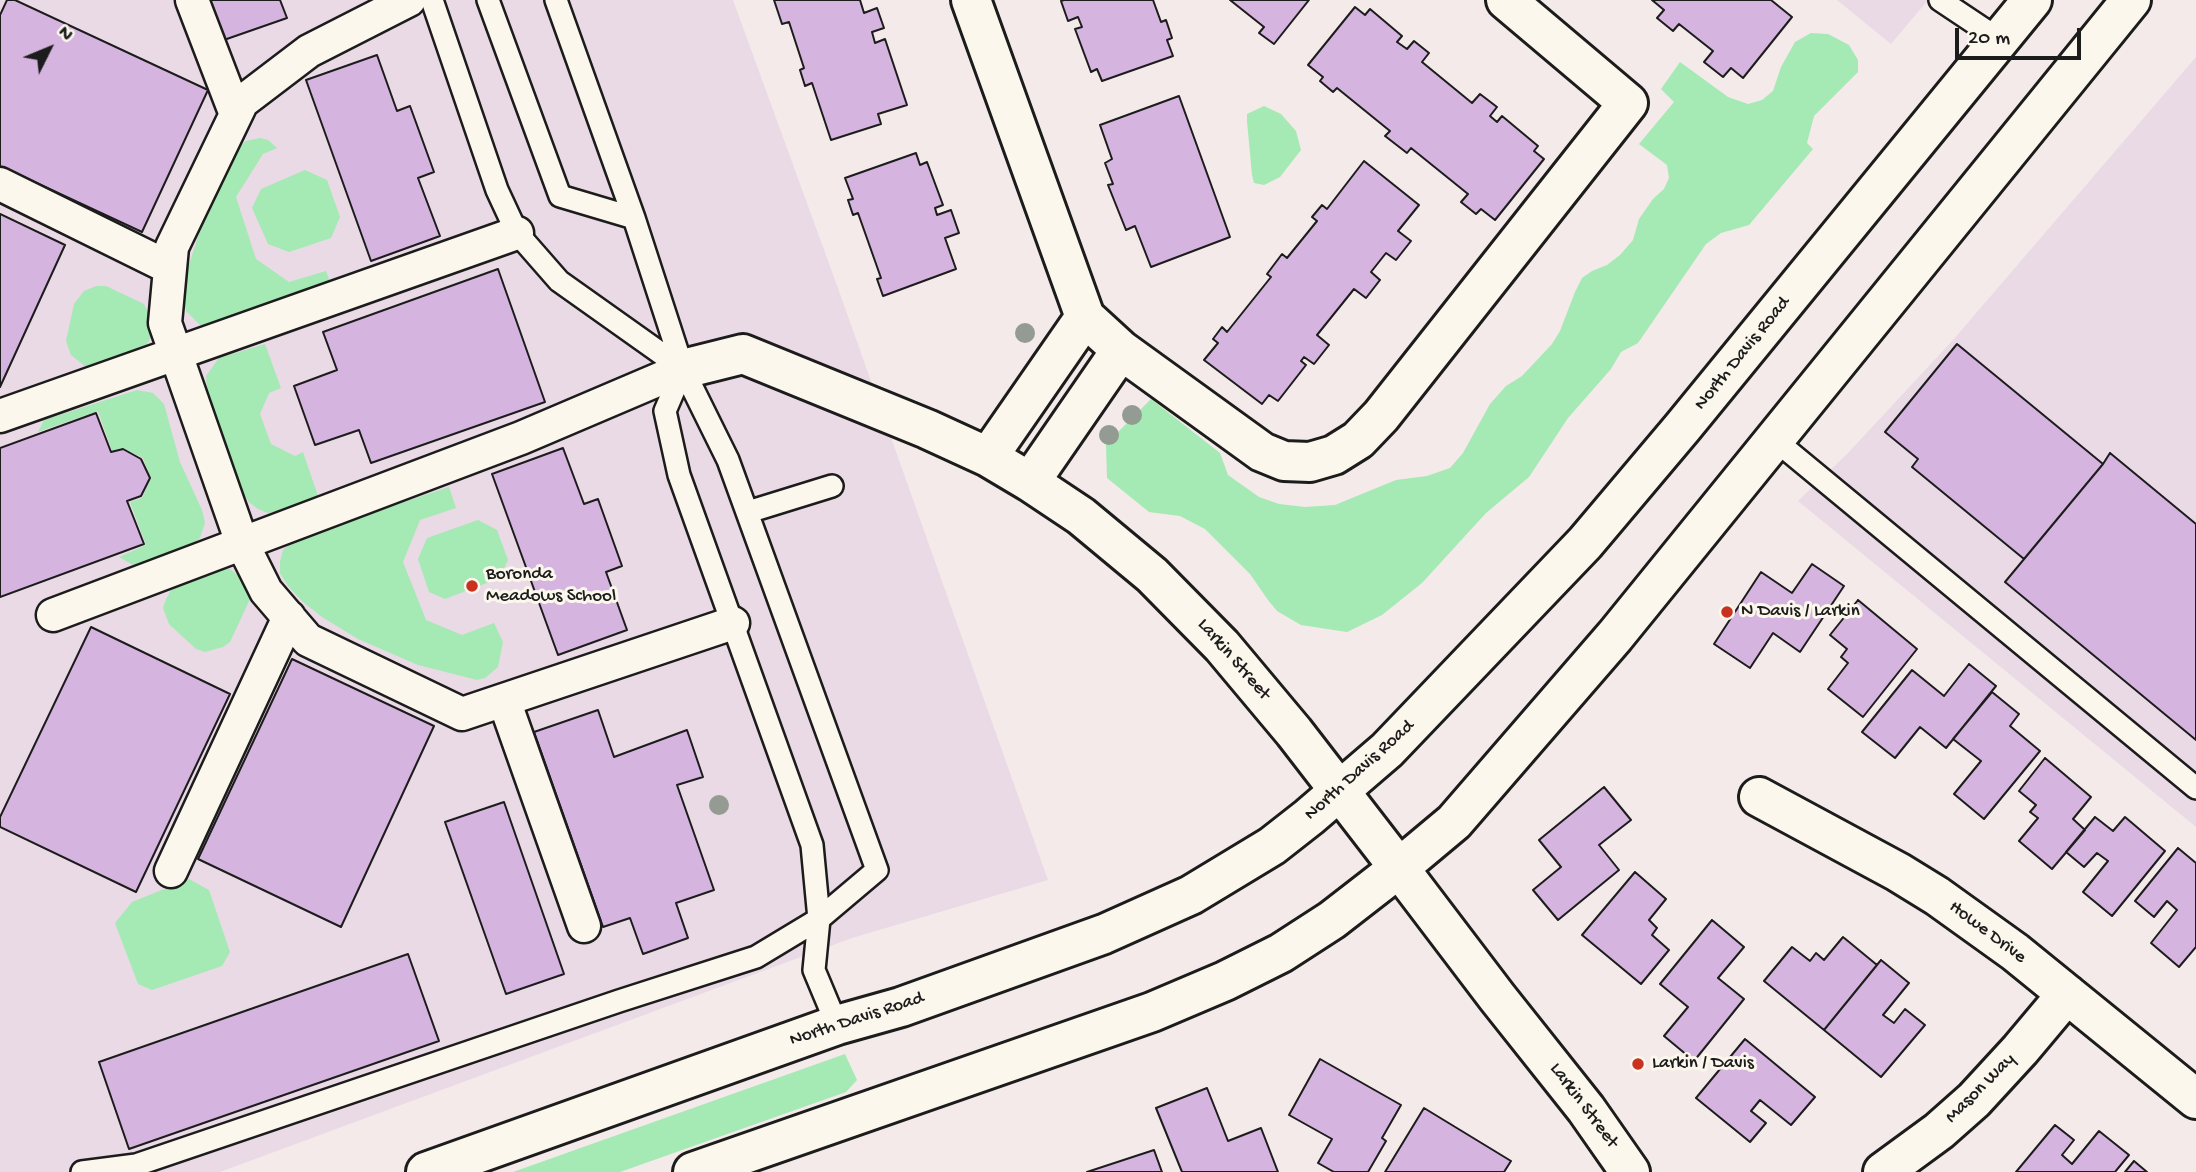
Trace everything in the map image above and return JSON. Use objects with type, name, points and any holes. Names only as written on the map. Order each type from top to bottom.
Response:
[{"type":"main road","points":[[971,0],[1085,317],[1121,350],[1262,452],[1284,461],[1310,462],[1334,455],[1358,440],[1389,405],[1628,103],[1506,0]]},
{"type":"main road","name":"North Davis Road","points":[[426,1172],[1104,934],[1181,900],[1231,873],[1272,846],[1340,792],[1387,750],[1585,543],[2032,0]]},
{"type":"main road","points":[[693,1172],[1152,1012],[1225,981],[1281,953],[1322,927],[1399,868],[1454,822],[1615,636],[2131,0]]},
{"type":"main road","points":[[988,457],[1085,317]]},
{"type":"main road","points":[[1030,482],[1121,350]]},
{"type":"main road","name":"Larkin Street","points":[[682,369],[743,354],[927,429],[988,457],[1030,482],[1099,531],[1188,610],[1260,691],[1586,1109],[1630,1172]]},
{"type":"main road","name":"Howe Drive","points":[[1759,797],[1937,896],[2015,952],[2196,1099]]},
{"type":"main road","name":"Mason Way","points":[[1883,1172],[1939,1131],[1974,1100],[2067,994]]},
{"type":"street","points":[[192,0],[235,112]]},
{"type":"street","points":[[408,0],[309,51],[242,102],[172,247],[165,323],[243,543],[266,591],[308,640],[462,714],[733,623]]},
{"type":"street","points":[[0,184],[170,268]]},
{"type":"street","points":[[0,416],[517,233]]},
{"type":"street","points":[[53,615],[521,438],[682,369]]},
{"type":"street","points":[[171,871],[289,617]]},
{"type":"street","points":[[504,699],[584,926]]},
{"type":"lane","points":[[432,0],[497,190],[517,233],[559,281],[682,369]]},
{"type":"lane","points":[[488,0],[559,195],[634,218]]},
{"type":"lane","points":[[82,1172],[135,1165],[619,1000],[756,957],[819,919],[877,870],[728,460],[682,369],[634,218],[556,0]]},
{"type":"lane","points":[[1940,0],[2000,40]]},
{"type":"lane","points":[[682,369],[665,411],[679,475],[812,845],[819,919],[814,970],[836,1026]]},
{"type":"lane","points":[[1774,440],[2196,788]]},
{"type":"lane","points":[[748,512],[832,486]]},
{"type":"shaded area","name":"Boronda Meadows School","points":[[0,0],[733,0],[1048,880],[852,938],[220,1172],[0,1172]]},
{"type":"shaded area","points":[[1837,0],[1928,0],[1891,44]]},
{"type":"shaded area","points":[[2196,57],[2196,827],[1798,501],[1848,453],[1953,340]]},
{"type":"green space","points":[[1811,33],[1828,34],[1849,45],[1858,60],[1858,72],[1814,116],[1807,143],[1813,149],[1749,225],[1721,233],[1706,244],[1638,343],[1621,352],[1611,369],[1568,418],[1529,477],[1486,513],[1422,583],[1382,615],[1347,632],[1301,625],[1277,611],[1250,574],[1205,529],[1180,516],[1149,512],[1107,478],[1106,444],[1151,399],[1220,453],[1228,475],[1259,497],[1279,504],[1305,507],[1335,505],[1396,480],[1427,476],[1450,468],[1463,453],[1490,404],[1506,386],[1522,376],[1552,344],[1582,278],[1620,255],[1633,240],[1639,219],[1664,189],[1669,178],[1667,165],[1639,144],[1674,102],[1661,89],[1680,62],[1728,97],[1748,104],[1762,100],[1773,91],[1781,67],[1795,42]]},
{"type":"green space","points":[[1264,106],[1281,114],[1296,131],[1301,150],[1280,177],[1264,185],[1254,183],[1252,175],[1247,114]]},
{"type":"green space","points":[[260,138],[268,140],[277,148],[263,154],[236,197],[256,259],[289,282],[326,271],[331,284],[213,326],[201,326],[186,311],[184,300],[188,268],[212,193],[232,153],[246,141]]},
{"type":"green space","points":[[305,170],[327,180],[340,217],[331,238],[289,252],[268,244],[252,208],[261,189]]},
{"type":"green space","points":[[96,286],[106,286],[144,304],[154,326],[141,354],[97,367],[86,367],[71,355],[66,341],[74,304],[84,291]]},
{"type":"green space","points":[[265,344],[281,388],[269,393],[260,414],[271,444],[295,456],[303,452],[318,496],[268,513],[249,502],[243,493],[207,390],[206,376],[219,358]]},
{"type":"green space","points":[[137,390],[153,393],[164,404],[180,462],[202,510],[205,523],[200,538],[192,544],[133,565],[119,557],[146,545],[130,502],[142,498],[151,479],[143,458],[122,448],[112,451],[98,411],[38,432],[44,420]]},
{"type":"green space","points":[[449,487],[456,508],[420,520],[403,562],[426,620],[462,635],[494,623],[503,642],[498,667],[485,678],[477,680],[418,665],[358,639],[303,602],[280,573],[283,550],[299,537]]},
{"type":"green space","points":[[478,520],[497,530],[508,560],[500,578],[445,599],[429,592],[418,559],[427,538]]},
{"type":"green space","points":[[221,568],[230,569],[244,580],[250,599],[230,642],[205,652],[196,649],[169,624],[163,608],[174,585]]},
{"type":"green space","points":[[189,879],[209,890],[230,952],[222,966],[152,990],[138,984],[115,923],[132,902]]},
{"type":"green space","points":[[845,1054],[857,1080],[846,1092],[620,1172],[513,1172]]},
{"type":"building","points":[[7,0],[15,0],[208,90],[142,232],[0,166],[0,15]]},
{"type":"building","points":[[207,0],[280,0],[287,18],[221,41]]},
{"type":"building","points":[[774,0],[860,0],[864,13],[877,8],[884,28],[872,32],[875,43],[885,39],[907,105],[878,114],[881,124],[831,140],[812,83],[805,86],[800,70],[804,68],[789,22],[782,24]]},
{"type":"building","points":[[1153,0],[1161,22],[1166,20],[1172,38],[1167,40],[1173,56],[1102,81],[1097,69],[1091,72],[1075,29],[1082,27],[1078,17],[1068,21],[1061,1]]},
{"type":"building","points":[[1230,0],[1309,0],[1274,44],[1259,33],[1264,27]]},
{"type":"building","points":[[1652,0],[1771,0],[1792,17],[1743,78],[1731,68],[1723,77],[1704,62],[1713,51],[1679,24],[1673,31],[1657,18],[1664,10]]},
{"type":"building","points":[[1355,7],[1365,15],[1370,9],[1402,36],[1397,42],[1407,49],[1414,41],[1429,53],[1422,62],[1472,103],[1480,94],[1497,107],[1490,116],[1497,122],[1502,116],[1538,146],[1534,151],[1544,159],[1495,220],[1481,209],[1476,214],[1461,202],[1468,194],[1411,148],[1407,153],[1385,136],[1390,131],[1337,88],[1333,92],[1320,81],[1323,77],[1308,65]]},
{"type":"building","points":[[377,55],[397,111],[410,106],[434,172],[418,178],[440,236],[371,261],[306,80]]},
{"type":"building","points":[[1179,96],[1230,237],[1151,267],[1135,226],[1126,230],[1108,185],[1113,184],[1105,163],[1112,159],[1100,125]]},
{"type":"building","points":[[916,153],[920,165],[927,162],[943,205],[935,208],[937,215],[951,210],[959,233],[945,238],[956,269],[883,296],[877,279],[881,278],[858,213],[853,215],[848,200],[853,199],[845,178]]},
{"type":"building","points":[[1364,161],[1419,205],[1398,231],[1411,241],[1396,260],[1386,253],[1371,272],[1380,280],[1366,298],[1354,289],[1317,335],[1329,345],[1314,364],[1304,357],[1301,361],[1306,365],[1278,401],[1269,395],[1262,404],[1204,360],[1218,343],[1213,339],[1222,327],[1227,332],[1271,277],[1267,274],[1282,254],[1287,258],[1317,221],[1312,217],[1322,205],[1327,209]]},
{"type":"building","points":[[0,214],[65,245],[0,387]]},
{"type":"building","points":[[498,269],[545,402],[371,463],[359,430],[315,445],[294,386],[337,370],[323,332]]},
{"type":"building","points":[[1957,344],[2103,464],[2024,559],[1912,467],[1918,459],[1885,432]]},
{"type":"building","points":[[96,413],[111,452],[123,449],[141,459],[150,478],[141,496],[127,501],[144,544],[0,597],[0,448]]},
{"type":"building","points":[[563,448],[584,504],[598,499],[622,566],[606,572],[627,630],[558,655],[492,474]]},
{"type":"building","points":[[2110,453],[2196,524],[2196,740],[2005,582]]},
{"type":"building","points":[[1812,564],[1844,586],[1800,652],[1773,633],[1750,668],[1714,644],[1761,572],[1792,593]]},
{"type":"building","points":[[1858,600],[1917,649],[1863,717],[1828,689],[1848,663],[1841,657],[1847,649],[1830,635]]},
{"type":"building","points":[[91,627],[230,694],[136,892],[0,827],[0,817]]},
{"type":"building","points":[[292,659],[434,726],[341,927],[198,859]]},
{"type":"building","points":[[1969,664],[1996,686],[1946,748],[1920,727],[1895,758],[1862,732],[1912,670],[1944,696]]},
{"type":"building","points":[[1992,692],[2019,714],[2010,726],[2040,751],[1984,819],[1954,794],[1981,761],[1953,739]]},
{"type":"building","points":[[598,710],[614,757],[687,730],[703,777],[677,785],[714,890],[676,903],[688,938],[643,954],[630,918],[603,927],[534,732]]},
{"type":"building","points":[[2045,758],[2091,797],[2073,819],[2085,830],[2052,869],[2019,841],[2038,818],[2030,812],[2036,805],[2019,791]]},
{"type":"building","points":[[1604,787],[1631,820],[1599,845],[1619,870],[1558,920],[1533,890],[1561,867],[1539,840]]},
{"type":"building","points":[[504,802],[564,974],[506,994],[445,822]]},
{"type":"building","points":[[2095,817],[2113,831],[2125,817],[2165,851],[2112,916],[2083,892],[2108,861],[2097,853],[2084,867],[2066,852]]},
{"type":"building","points":[[2178,848],[2196,863],[2196,947],[2179,967],[2151,943],[2177,910],[2167,901],[2154,917],[2135,901]]},
{"type":"building","points":[[1635,872],[1666,899],[1649,920],[1657,928],[1652,935],[1669,950],[1641,984],[1582,935]]},
{"type":"building","points":[[1712,920],[1744,947],[1718,978],[1744,999],[1694,1061],[1664,1036],[1688,1007],[1660,984]]},
{"type":"building","points":[[1843,937],[1877,965],[1824,1030],[1764,981],[1792,947],[1810,961],[1816,953],[1824,960]]},
{"type":"building","points":[[408,954],[439,1041],[129,1149],[99,1062]]},
{"type":"building","points":[[1881,960],[1909,983],[1883,1015],[1894,1023],[1905,1009],[1925,1025],[1881,1077],[1824,1030]]},
{"type":"building","points":[[1745,1039],[1815,1097],[1791,1125],[1760,1100],[1751,1111],[1766,1123],[1750,1142],[1696,1098]]},
{"type":"building","points":[[1320,1059],[1401,1105],[1382,1138],[1386,1141],[1368,1172],[1334,1172],[1318,1163],[1332,1139],[1289,1115]]},
{"type":"building","points":[[1207,1088],[1228,1141],[1261,1128],[1278,1172],[1182,1172],[1156,1108]]},
{"type":"building","points":[[1424,1108],[1511,1161],[1504,1172],[1385,1172]]},
{"type":"building","points":[[2055,1125],[2074,1140],[2062,1155],[2072,1164],[2099,1131],[2129,1155],[2115,1172],[2016,1172]]},
{"type":"building","points":[[1154,1150],[1162,1172],[1087,1172]]},
{"type":"building","points":[[2134,1161],[2147,1172],[2125,1172]]},
{"type":"place","name":"Boronda Meadows School","points":[[472,586]]},
{"type":"place","name":"N Davis / Larkin","points":[[1727,612]]},
{"type":"place","name":"Larkin / Davis","points":[[1638,1064]]}]
